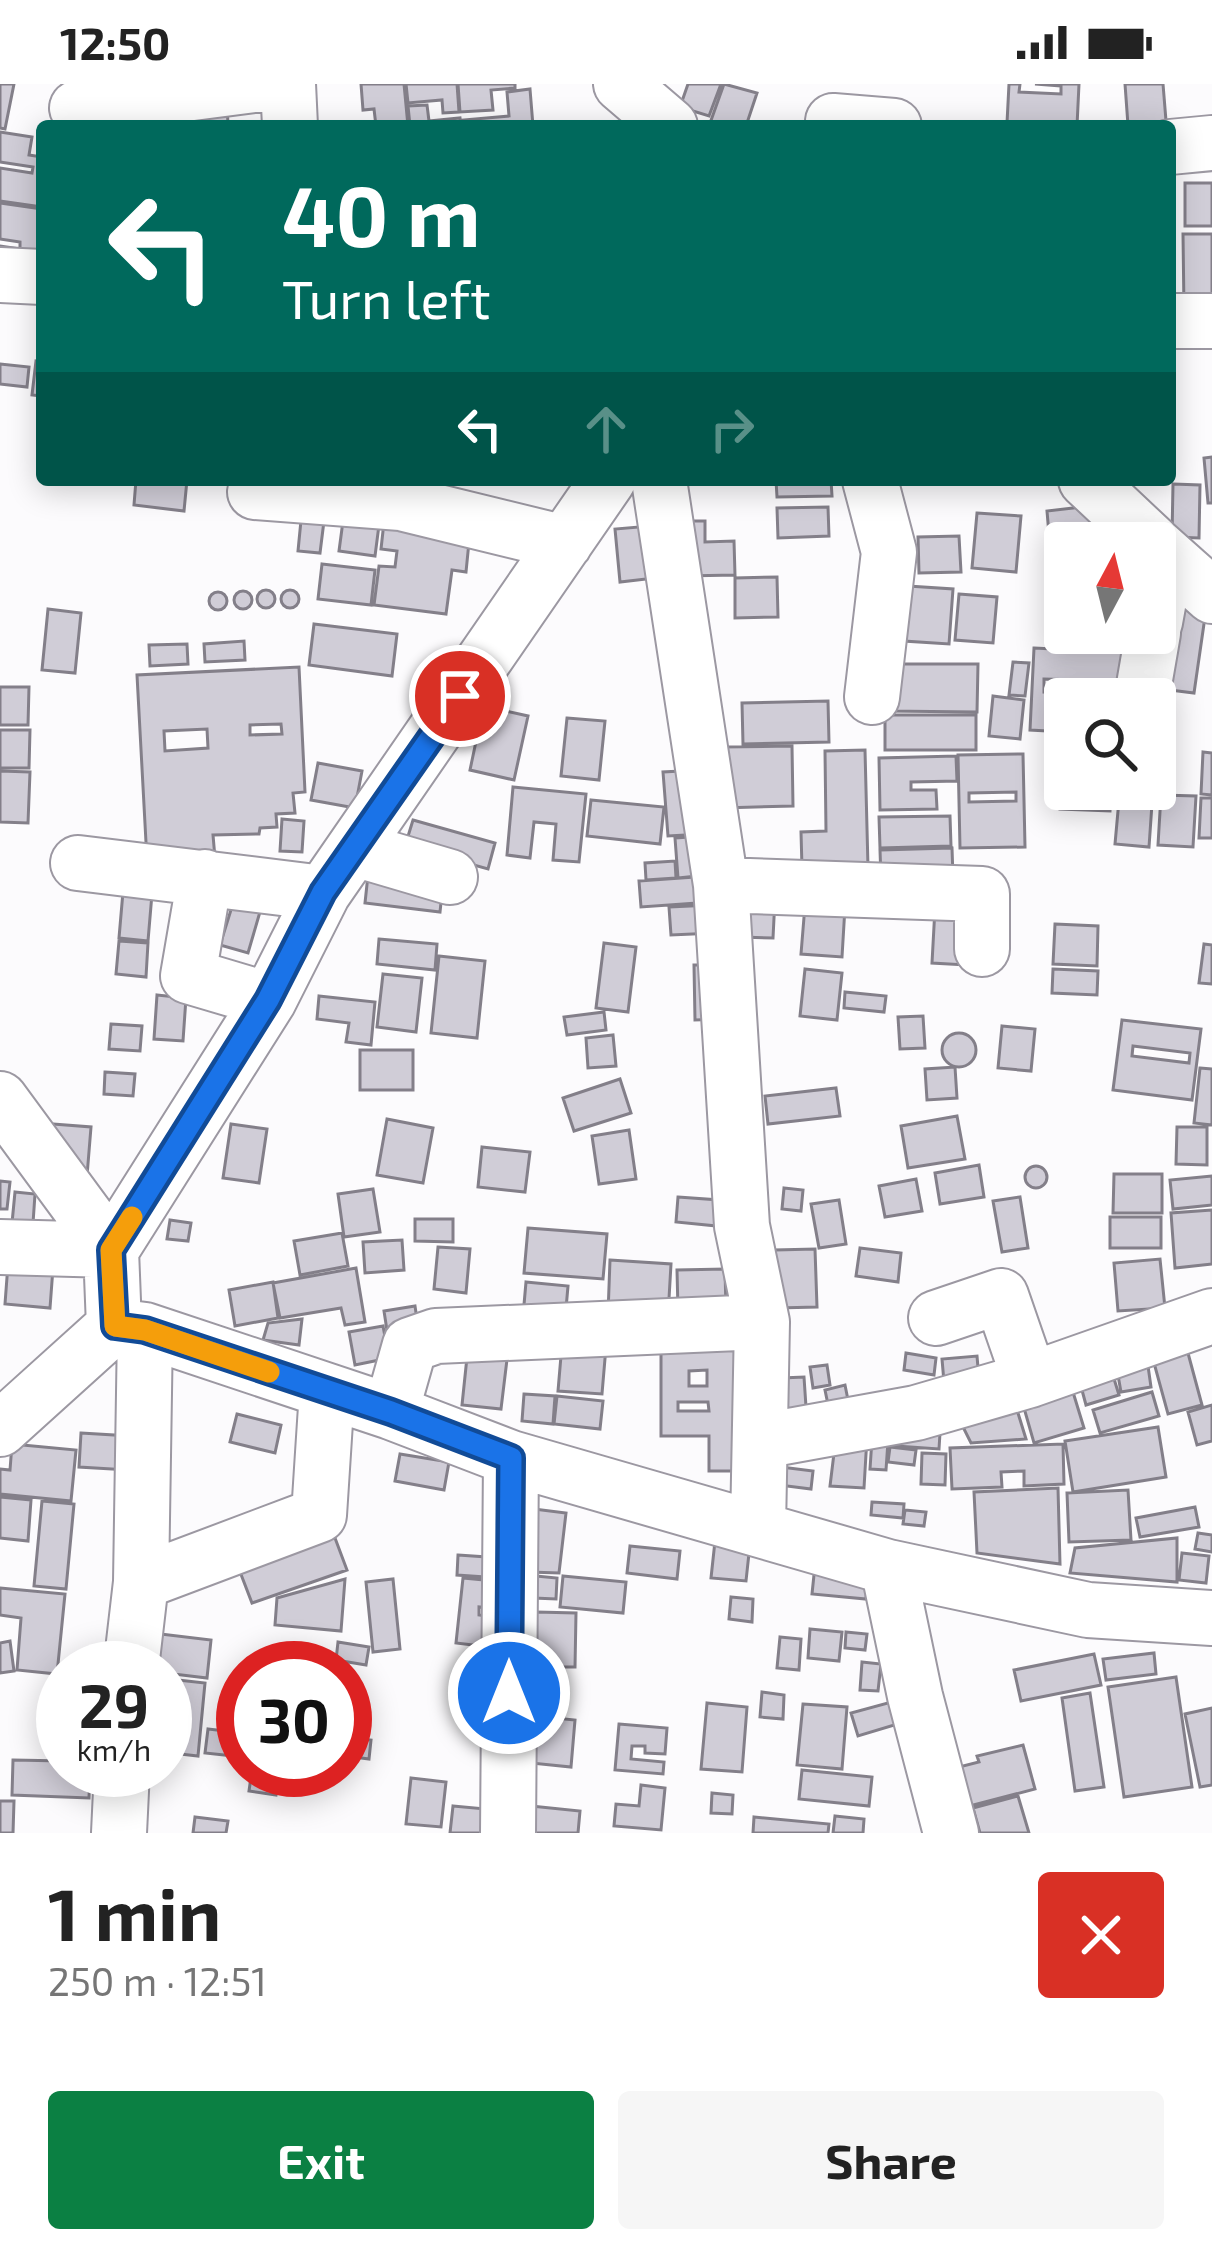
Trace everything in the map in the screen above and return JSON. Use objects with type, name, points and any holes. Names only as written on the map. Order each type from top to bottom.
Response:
[{"type":"street","points":[[78,106],[262,84]]},
{"type":"street","points":[[287,84],[290,120]]},
{"type":"street","points":[[621,84],[663,120]]},
{"type":"street","points":[[838,110],[873,120]]},
{"type":"street","points":[[1176,146],[1212,143]]},
{"type":"street","points":[[0,275],[36,277]]},
{"type":"street","points":[[1176,321],[1212,321]]},
{"type":"street","points":[[111,1250],[268,1000],[323,892],[604,486]]},
{"type":"street","points":[[660,486],[721,885],[742,1226],[762,1322],[758,1528]]},
{"type":"street","points":[[872,486],[889,552],[872,697]]},
{"type":"street","points":[[1092,486],[1130,522]]},
{"type":"street","points":[[255,493],[401,503],[565,543]]},
{"type":"street","points":[[1176,564],[1212,596]]},
{"type":"street","points":[[356,849],[450,878]]},
{"type":"street","points":[[78,863],[323,892]]},
{"type":"street","points":[[205,877],[188,976],[268,1000]]},
{"type":"street","points":[[721,885],[982,894],[982,950]]},
{"type":"street","points":[[0,1100],[111,1250],[130,1328],[141,1582],[134,1641]]},
{"type":"street","points":[[0,1247],[111,1250]]},
{"type":"street","points":[[936,1318],[1000,1296],[1030,1380]]},
{"type":"street","points":[[762,1441],[916,1412],[1030,1380],[1212,1316]]},
{"type":"street","points":[[391,1412],[410,1345],[436,1336],[762,1322]]},
{"type":"street","points":[[130,1328],[391,1412],[511,1458],[888,1567],[1088,1610],[1212,1618]]},
{"type":"street","points":[[0,1430],[130,1328]]},
{"type":"street","points":[[141,1582],[319,1515],[327,1391]]},
{"type":"street","points":[[508,1833],[511,1458]]},
{"type":"street","points":[[888,1567],[951,1833]]},
{"type":"street","points":[[119,1833],[121,1797]]},
{"type":"building","points":[[0,84],[14,84],[5,129],[0,128]]},
{"type":"building","points":[[361,84],[404,84],[407,120],[375,120],[374,109],[363,110]]},
{"type":"building","points":[[406,84],[457,84],[459,112],[443,113],[442,100],[408,103]]},
{"type":"building","points":[[458,84],[515,84],[515,88],[491,90],[493,110],[460,112]]},
{"type":"building","points":[[688,84],[721,84],[709,116],[680,107]]},
{"type":"building","points":[[724,84],[757,93],[748,120],[711,120]]},
{"type":"building","points":[[1009,84],[1020,84],[1019,92],[1061,94],[1061,86],[1035,84],[1079,84],[1077,120],[1007,120]]},
{"type":"building","points":[[1125,84],[1163,84],[1166,120],[1128,120]]},
{"type":"building","points":[[530,89],[533,120],[463,120],[509,116],[507,92]]},
{"type":"building","points":[[227,101],[228,120],[196,120],[195,102]]},
{"type":"building","points":[[427,105],[429,120],[409,120],[408,106]]},
{"type":"building","points":[[0,132],[32,137],[29,155],[36,156],[36,206],[0,201],[0,168],[32,173],[33,167],[0,162]]},
{"type":"building","points":[[1185,183],[1212,183],[1212,226],[1185,226]]},
{"type":"building","points":[[0,203],[36,208],[36,268],[0,262],[0,246],[20,249],[20,242],[0,239]]},
{"type":"building","points":[[1183,234],[1212,234],[1212,310],[1184,310]]},
{"type":"building","points":[[0,364],[29,367],[27,387],[0,384]]},
{"type":"building","points":[[1212,457],[1212,503],[1208,503],[1204,458]]},
{"type":"building","points":[[1176,484],[1200,485],[1199,538],[1176,537],[1176,522],[1172,522]]},
{"type":"building","points":[[136,486],[186,486],[184,511],[134,505]]},
{"type":"building","points":[[776,486],[831,486],[832,496],[777,497]]},
{"type":"building","points":[[1099,505],[1101,522],[1048,522],[1047,511]]},
{"type":"building","points":[[828,507],[829,536],[778,538],[777,508]]},
{"type":"building","points":[[302,510],[325,513],[320,553],[298,551]]},
{"type":"building","points":[[977,513],[1021,516],[1016,572],[972,568]]},
{"type":"building","points":[[343,521],[379,525],[375,556],[339,551]]},
{"type":"building","points":[[681,521],[705,521],[705,542],[734,541],[735,575],[683,576]]},
{"type":"building","points":[[384,522],[470,532],[466,572],[452,570],[446,614],[374,605],[379,566],[395,567],[397,551],[381,549]]},
{"type":"building","points":[[650,526],[655,578],[620,582],[615,529]]},
{"type":"building","points":[[959,536],[961,572],[919,573],[918,537]]},
{"type":"building","points":[[322,564],[375,570],[371,605],[318,599]]},
{"type":"building","points":[[777,577],[778,617],[735,618],[735,578]]},
{"type":"building","points":[[908,586],[953,589],[949,644],[904,641]]},
{"type":"building","points":[[266,590],[275,599],[266,608],[257,599]]},
{"type":"building","points":[[290,590],[299,599],[290,608],[281,599]]},
{"type":"building","points":[[243,591],[252,600],[243,609],[234,600]]},
{"type":"building","points":[[218,592],[227,601],[218,610],[209,601]]},
{"type":"building","points":[[959,594],[997,597],[993,643],[955,640]]},
{"type":"building","points":[[1176,598],[1207,603],[1194,693],[1176,691],[1176,678],[1155,678],[1159,654],[1176,654]]},
{"type":"building","points":[[48,609],[81,613],[75,673],[42,670]]},
{"type":"building","points":[[314,624],[397,634],[392,676],[309,665]]},
{"type":"building","points":[[244,641],[245,660],[205,662],[204,644]]},
{"type":"building","points":[[187,644],[188,664],[150,666],[149,645]]},
{"type":"building","points":[[1034,648],[1044,649],[1044,654],[1132,654],[1131,678],[1044,678],[1044,731],[1030,730]]},
{"type":"building","points":[[1013,662],[1029,663],[1025,696],[1009,695]]},
{"type":"building","points":[[886,664],[978,664],[977,712],[886,711]]},
{"type":"building","points":[[299,667],[305,792],[293,793],[295,813],[276,814],[277,827],[260,828],[259,834],[213,835],[215,858],[147,861],[137,675]],"holes":[[[281,724],[282,734],[250,735],[250,725]],[[207,729],[208,748],[165,751],[164,731]]]},
{"type":"building","points":[[0,687],[29,687],[28,725],[0,725]]},
{"type":"building","points":[[993,696],[1024,700],[1020,739],[989,736]]},
{"type":"building","points":[[828,701],[829,742],[743,744],[742,703]]},
{"type":"building","points":[[470,703],[528,716],[514,780],[470,770],[478,732],[464,729]]},
{"type":"building","points":[[885,715],[976,715],[976,750],[885,750]]},
{"type":"building","points":[[567,718],[605,721],[599,780],[561,776]]},
{"type":"building","points":[[0,730],[30,730],[29,768],[0,768]]},
{"type":"building","points":[[792,746],[793,806],[722,808],[721,747]]},
{"type":"building","points":[[865,750],[868,867],[802,868],[801,832],[826,831],[825,751]]},
{"type":"building","points":[[1203,752],[1212,753],[1212,795],[1201,794]]},
{"type":"building","points":[[1023,754],[1025,847],[960,848],[958,755]],"holes":[[[1016,792],[1016,801],[969,802],[969,793]]]},
{"type":"building","points":[[956,756],[957,781],[911,782],[911,790],[936,790],[937,809],[880,810],[879,758]]},
{"type":"building","points":[[318,763],[362,771],[355,808],[311,800]]},
{"type":"building","points":[[699,770],[703,834],[668,836],[663,772]]},
{"type":"building","points":[[0,771],[30,772],[28,823],[0,822]]},
{"type":"building","points":[[513,787],[586,794],[579,862],[553,860],[556,824],[534,822],[530,858],[507,855]]},
{"type":"building","points":[[1176,795],[1196,796],[1193,847],[1158,845],[1160,810],[1176,810]]},
{"type":"building","points":[[1201,798],[1212,798],[1212,838],[1199,838]]},
{"type":"building","points":[[591,800],[664,807],[660,844],[587,836]]},
{"type":"building","points":[[1118,810],[1152,810],[1149,847],[1115,844]]},
{"type":"building","points":[[950,816],[951,846],[880,848],[879,817]]},
{"type":"building","points":[[282,819],[304,821],[302,852],[280,851]]},
{"type":"building","points":[[413,820],[495,843],[488,869],[405,846]]},
{"type":"building","points":[[704,836],[707,875],[678,878],[675,838]]},
{"type":"building","points":[[952,848],[953,877],[881,879],[880,850]]},
{"type":"building","points":[[675,861],[676,878],[646,880],[645,863]]},
{"type":"building","points":[[368,875],[443,884],[440,912],[365,903]]},
{"type":"building","points":[[709,876],[711,902],[641,907],[639,881]]},
{"type":"building","points":[[124,880],[153,882],[148,941],[119,938]]},
{"type":"building","points":[[235,897],[262,905],[248,953],[220,945]]},
{"type":"building","points":[[741,897],[775,898],[773,938],[740,937]]},
{"type":"building","points":[[712,905],[714,933],[671,935],[669,907]]},
{"type":"building","points":[[805,905],[845,907],[842,957],[801,954]]},
{"type":"building","points":[[935,908],[969,910],[966,965],[932,963]]},
{"type":"building","points":[[1055,924],[1098,926],[1097,966],[1053,964]]},
{"type":"building","points":[[379,939],[437,944],[435,970],[377,964]]},
{"type":"building","points":[[119,941],[148,943],[146,977],[116,974]]},
{"type":"building","points":[[604,943],[636,947],[628,1012],[596,1008]]},
{"type":"building","points":[[1204,944],[1212,945],[1212,984],[1199,983]]},
{"type":"building","points":[[439,956],[485,961],[477,1038],[431,1033]]},
{"type":"building","points":[[694,965],[724,965],[725,1019],[695,1020]]},
{"type":"building","points":[[805,969],[842,973],[837,1020],[800,1016]]},
{"type":"building","points":[[1053,969],[1098,971],[1097,995],[1052,993]]},
{"type":"building","points":[[383,974],[422,978],[416,1032],[377,1027]]},
{"type":"building","points":[[845,992],[886,996],[884,1012],[844,1008]]},
{"type":"building","points":[[157,995],[186,998],[183,1041],[154,1039]]},
{"type":"building","points":[[319,996],[375,1002],[371,1045],[346,1042],[349,1023],[317,1019]]},
{"type":"building","points":[[604,1012],[606,1030],[567,1035],[564,1017]]},
{"type":"building","points":[[923,1016],[925,1048],[900,1049],[898,1017]]},
{"type":"building","points":[[1122,1020],[1201,1029],[1192,1100],[1113,1090]],"holes":[[[1133,1046],[1190,1053],[1189,1063],[1132,1056]]]},
{"type":"building","points":[[111,1024],[142,1026],[140,1051],[109,1049]]},
{"type":"building","points":[[1002,1026],[1035,1029],[1031,1071],[998,1068]]},
{"type":"building","points":[[959,1033],[971,1038],[976,1050],[971,1062],[959,1067],[947,1062],[942,1050],[947,1038]]},
{"type":"building","points":[[613,1035],[616,1066],[588,1068],[586,1038]]},
{"type":"building","points":[[360,1050],[413,1050],[413,1090],[360,1090]]},
{"type":"building","points":[[955,1067],[957,1098],[927,1100],[925,1069]]},
{"type":"building","points":[[1200,1068],[1212,1069],[1212,1125],[1194,1123]]},
{"type":"building","points":[[105,1072],[135,1074],[133,1096],[104,1094]]},
{"type":"building","points":[[620,1079],[631,1113],[574,1131],[563,1098]]},
{"type":"building","points":[[836,1088],[840,1116],[768,1124],[765,1096]]},
{"type":"building","points":[[957,1116],[965,1159],[908,1168],[901,1126]]},
{"type":"building","points":[[387,1119],[433,1128],[423,1183],[377,1175]]},
{"type":"building","points":[[53,1124],[91,1127],[87,1176],[51,1149]]},
{"type":"building","points":[[231,1124],[267,1129],[259,1183],[223,1178]]},
{"type":"building","points":[[1177,1127],[1207,1127],[1207,1165],[1176,1164]]},
{"type":"building","points":[[629,1130],[636,1179],[599,1184],[592,1136]]},
{"type":"building","points":[[482,1147],[530,1152],[525,1192],[478,1187]]},
{"type":"building","points":[[979,1165],[984,1197],[940,1204],[935,1173]]},
{"type":"building","points":[[1036,1166],[1047,1177],[1036,1188],[1025,1177]]},
{"type":"building","points":[[1114,1174],[1162,1174],[1162,1213],[1113,1213]]},
{"type":"building","points":[[1212,1176],[1212,1205],[1173,1209],[1170,1180]]},
{"type":"building","points":[[916,1179],[922,1211],[885,1217],[879,1186]]},
{"type":"building","points":[[0,1181],[10,1182],[7,1209],[0,1209]]},
{"type":"building","points":[[784,1188],[803,1190],[801,1211],[782,1209]]},
{"type":"building","points":[[373,1189],[380,1232],[344,1237],[338,1194]]},
{"type":"building","points":[[15,1192],[35,1194],[32,1238],[12,1223]]},
{"type":"building","points":[[678,1197],[719,1200],[717,1226],[676,1222]]},
{"type":"building","points":[[1020,1197],[1028,1248],[1002,1252],[993,1201]]},
{"type":"building","points":[[839,1200],[846,1244],[819,1248],[811,1204]]},
{"type":"building","points":[[1212,1210],[1212,1264],[1175,1268],[1171,1213]]},
{"type":"building","points":[[1110,1217],[1161,1217],[1161,1248],[1110,1248]]},
{"type":"building","points":[[415,1219],[453,1219],[453,1242],[415,1241]]},
{"type":"building","points":[[170,1220],[191,1223],[188,1241],[167,1239]]},
{"type":"building","points":[[528,1228],[607,1234],[603,1279],[524,1273]]},
{"type":"building","points":[[342,1233],[348,1266],[300,1275],[294,1241]]},
{"type":"building","points":[[402,1240],[404,1270],[365,1273],[363,1242]]},
{"type":"building","points":[[438,1247],[470,1249],[466,1293],[434,1289]]},
{"type":"building","points":[[860,1248],[901,1253],[898,1282],[856,1276]]},
{"type":"building","points":[[815,1249],[817,1307],[777,1308],[775,1250]]},
{"type":"building","points":[[1160,1259],[1165,1308],[1118,1311],[1114,1263]]},
{"type":"building","points":[[610,1260],[671,1264],[668,1316],[608,1314]]},
{"type":"building","points":[[8,1264],[53,1268],[50,1308],[5,1304]]},
{"type":"building","points":[[356,1268],[365,1322],[345,1325],[341,1308],[280,1318],[273,1283]]},
{"type":"building","points":[[725,1269],[726,1310],[678,1310],[677,1270]]},
{"type":"building","points":[[273,1282],[278,1318],[235,1326],[229,1290]]},
{"type":"building","points":[[526,1282],[568,1286],[565,1320],[523,1316]]},
{"type":"building","points":[[415,1306],[419,1333],[388,1337],[384,1311]]},
{"type":"building","points":[[302,1319],[299,1345],[263,1340],[268,1323]]},
{"type":"building","points":[[383,1326],[389,1358],[355,1365],[349,1332]]},
{"type":"building","points":[[469,1338],[509,1343],[501,1409],[462,1405]]},
{"type":"building","points":[[1185,1342],[1202,1405],[1168,1414],[1151,1352]]},
{"type":"building","points":[[562,1344],[606,1347],[602,1394],[558,1391]]},
{"type":"building","points":[[661,1347],[741,1348],[740,1471],[709,1471],[709,1436],[661,1436]],"holes":[[[707,1370],[707,1386],[689,1386],[689,1371]],[[678,1402],[708,1402],[709,1411],[678,1411]]]},
{"type":"building","points":[[906,1353],[936,1358],[934,1375],[904,1370]]},
{"type":"building","points":[[977,1356],[980,1391],[945,1394],[942,1359]]},
{"type":"building","points":[[1147,1359],[1151,1387],[1121,1392],[1116,1364]]},
{"type":"building","points":[[827,1365],[830,1385],[813,1388],[810,1367]]},
{"type":"building","points":[[1111,1369],[1119,1395],[1086,1405],[1079,1379]]},
{"type":"building","points":[[804,1377],[807,1422],[785,1424],[782,1378]]},
{"type":"building","points":[[1069,1379],[1084,1428],[1034,1443],[1020,1394]]},
{"type":"building","points":[[845,1385],[851,1415],[831,1419],[825,1390]]},
{"type":"building","points":[[1152,1392],[1159,1416],[1100,1433],[1093,1410]]},
{"type":"building","points":[[524,1394],[555,1396],[553,1424],[522,1421]]},
{"type":"building","points":[[557,1396],[603,1401],[600,1429],[554,1424]]},
{"type":"building","points":[[1013,1397],[1026,1439],[971,1443],[956,1413]]},
{"type":"building","points":[[1212,1405],[1212,1441],[1197,1445],[1188,1412]]},
{"type":"building","points":[[237,1414],[281,1425],[275,1453],[230,1442]]},
{"type":"building","points":[[1158,1427],[1166,1477],[1073,1492],[1065,1441]]},
{"type":"building","points":[[896,1431],[940,1433],[939,1449],[896,1446]]},
{"type":"building","points":[[81,1433],[130,1436],[128,1470],[79,1467]]},
{"type":"building","points":[[867,1437],[864,1488],[830,1486],[835,1445]]},
{"type":"building","points":[[872,1439],[888,1441],[886,1470],[870,1469]]},
{"type":"building","points":[[12,1444],[76,1450],[71,1501],[0,1494],[0,1469],[10,1470]]},
{"type":"building","points":[[1063,1444],[1064,1484],[1024,1486],[1024,1471],[1001,1472],[1002,1487],[952,1489],[950,1448]]},
{"type":"building","points":[[890,1447],[916,1450],[914,1465],[888,1462]]},
{"type":"building","points":[[922,1453],[946,1454],[945,1485],[921,1484]]},
{"type":"building","points":[[400,1454],[449,1462],[444,1490],[395,1481]]},
{"type":"building","points":[[781,1467],[813,1471],[811,1489],[779,1485]]},
{"type":"building","points":[[1058,1488],[1060,1564],[977,1553],[974,1492]]},
{"type":"building","points":[[1128,1490],[1131,1540],[1069,1542],[1067,1493]]},
{"type":"building","points":[[0,1497],[31,1500],[28,1541],[0,1538]]},
{"type":"building","points":[[42,1501],[74,1504],[66,1589],[34,1586]]},
{"type":"building","points":[[872,1502],[904,1504],[903,1518],[871,1515]]},
{"type":"building","points":[[1195,1507],[1199,1527],[1140,1537],[1136,1518]]},
{"type":"building","points":[[526,1508],[566,1513],[559,1573],[529,1572]]},
{"type":"building","points":[[905,1510],[926,1512],[924,1526],[903,1524]]},
{"type":"building","points":[[332,1530],[347,1570],[252,1603],[237,1564]]},
{"type":"building","points":[[1198,1533],[1212,1535],[1212,1552],[1195,1549]]},
{"type":"building","points":[[1177,1538],[1177,1582],[1070,1573],[1075,1548]]},
{"type":"building","points":[[715,1541],[750,1544],[746,1581],[711,1578]]},
{"type":"building","points":[[630,1546],[680,1551],[677,1579],[627,1573]]},
{"type":"building","points":[[1182,1553],[1209,1556],[1206,1583],[1179,1580]]},
{"type":"building","points":[[458,1555],[501,1558],[500,1578],[457,1575]]},
{"type":"building","points":[[815,1565],[869,1569],[866,1599],[812,1594]]},
{"type":"building","points":[[536,1576],[557,1578],[556,1599],[534,1598]]},
{"type":"building","points":[[563,1576],[626,1582],[623,1613],[560,1607]]},
{"type":"building","points":[[463,1578],[505,1582],[502,1609],[479,1607],[479,1615],[501,1618],[498,1648],[456,1643]]},
{"type":"building","points":[[345,1579],[341,1631],[275,1625],[277,1598]]},
{"type":"building","points":[[393,1579],[400,1649],[373,1652],[366,1582]]},
{"type":"building","points":[[0,1588],[65,1594],[60,1641],[36,1641],[36,1672],[17,1670],[21,1618],[0,1615]]},
{"type":"building","points":[[731,1597],[753,1599],[752,1622],[729,1619]]},
{"type":"building","points":[[536,1612],[576,1613],[575,1667],[536,1667]]},
{"type":"building","points":[[810,1629],[842,1632],[839,1661],[808,1658]]},
{"type":"building","points":[[144,1632],[211,1640],[207,1678],[192,1676],[192,1641],[143,1641]]},
{"type":"building","points":[[846,1632],[867,1634],[865,1650],[845,1648]]},
{"type":"building","points":[[780,1637],[801,1639],[799,1670],[777,1668]]},
{"type":"building","points":[[10,1641],[14,1671],[0,1673],[0,1643]]},
{"type":"building","points":[[1154,1653],[1156,1674],[1106,1680],[1103,1659]]},
{"type":"building","points":[[1094,1654],[1101,1685],[1021,1701],[1014,1670]]},
{"type":"building","points":[[862,1662],[881,1664],[878,1691],[860,1690]]},
{"type":"building","points":[[1176,1677],[1192,1787],[1124,1797],[1108,1687]]},
{"type":"building","points":[[541,1681],[567,1683],[564,1715],[539,1712]]},
{"type":"building","points":[[192,1682],[205,1683],[198,1756],[192,1755]]},
{"type":"building","points":[[762,1692],[784,1695],[783,1719],[760,1717]]},
{"type":"building","points":[[1090,1693],[1104,1787],[1075,1791],[1062,1698]]},
{"type":"building","points":[[895,1701],[901,1723],[858,1736],[851,1713]]},
{"type":"building","points":[[707,1703],[747,1707],[742,1772],[701,1769]]},
{"type":"building","points":[[803,1704],[847,1707],[842,1769],[797,1765]]},
{"type":"building","points":[[1212,1708],[1212,1785],[1200,1787],[1185,1714]]},
{"type":"building","points":[[536,1716],[575,1720],[571,1767],[531,1763]]},
{"type":"building","points":[[619,1724],[667,1728],[665,1754],[645,1753],[645,1746],[632,1746],[631,1759],[664,1762],[663,1774],[615,1770]]},
{"type":"building","points":[[208,1729],[216,1730],[216,1754],[205,1753]]},
{"type":"building","points":[[1023,1745],[1035,1789],[962,1808],[951,1769],[979,1762],[977,1756]]},
{"type":"building","points":[[13,1760],[36,1760],[36,1796],[12,1795]]},
{"type":"building","points":[[802,1770],[872,1777],[869,1806],[799,1799]]},
{"type":"building","points":[[411,1778],[446,1782],[441,1827],[406,1824]]},
{"type":"building","points":[[641,1785],[665,1788],[661,1830],[614,1826],[616,1804],[639,1806]]},
{"type":"building","points":[[712,1793],[733,1795],[732,1814],[711,1813]]},
{"type":"building","points":[[1018,1796],[1029,1833],[980,1833],[973,1808]]},
{"type":"building","points":[[0,1801],[14,1801],[13,1833],[0,1833]]},
{"type":"building","points":[[453,1806],[486,1809],[483,1833],[450,1833]]},
{"type":"building","points":[[531,1806],[580,1811],[578,1833],[529,1833]]},
{"type":"building","points":[[835,1816],[864,1819],[863,1833],[833,1833]]},
{"type":"building","points":[[195,1817],[228,1821],[226,1833],[193,1833]]},
{"type":"building","points":[[754,1817],[829,1824],[828,1833],[753,1833]]},
{"type":"slow traffic","points":[[132,1217],[111,1250],[115,1326],[145,1330],[269,1372]]},
{"type":"route","points":[[460,696],[323,892],[268,1000],[111,1250],[115,1326],[145,1330],[391,1412],[511,1458],[509,1693]]}]
